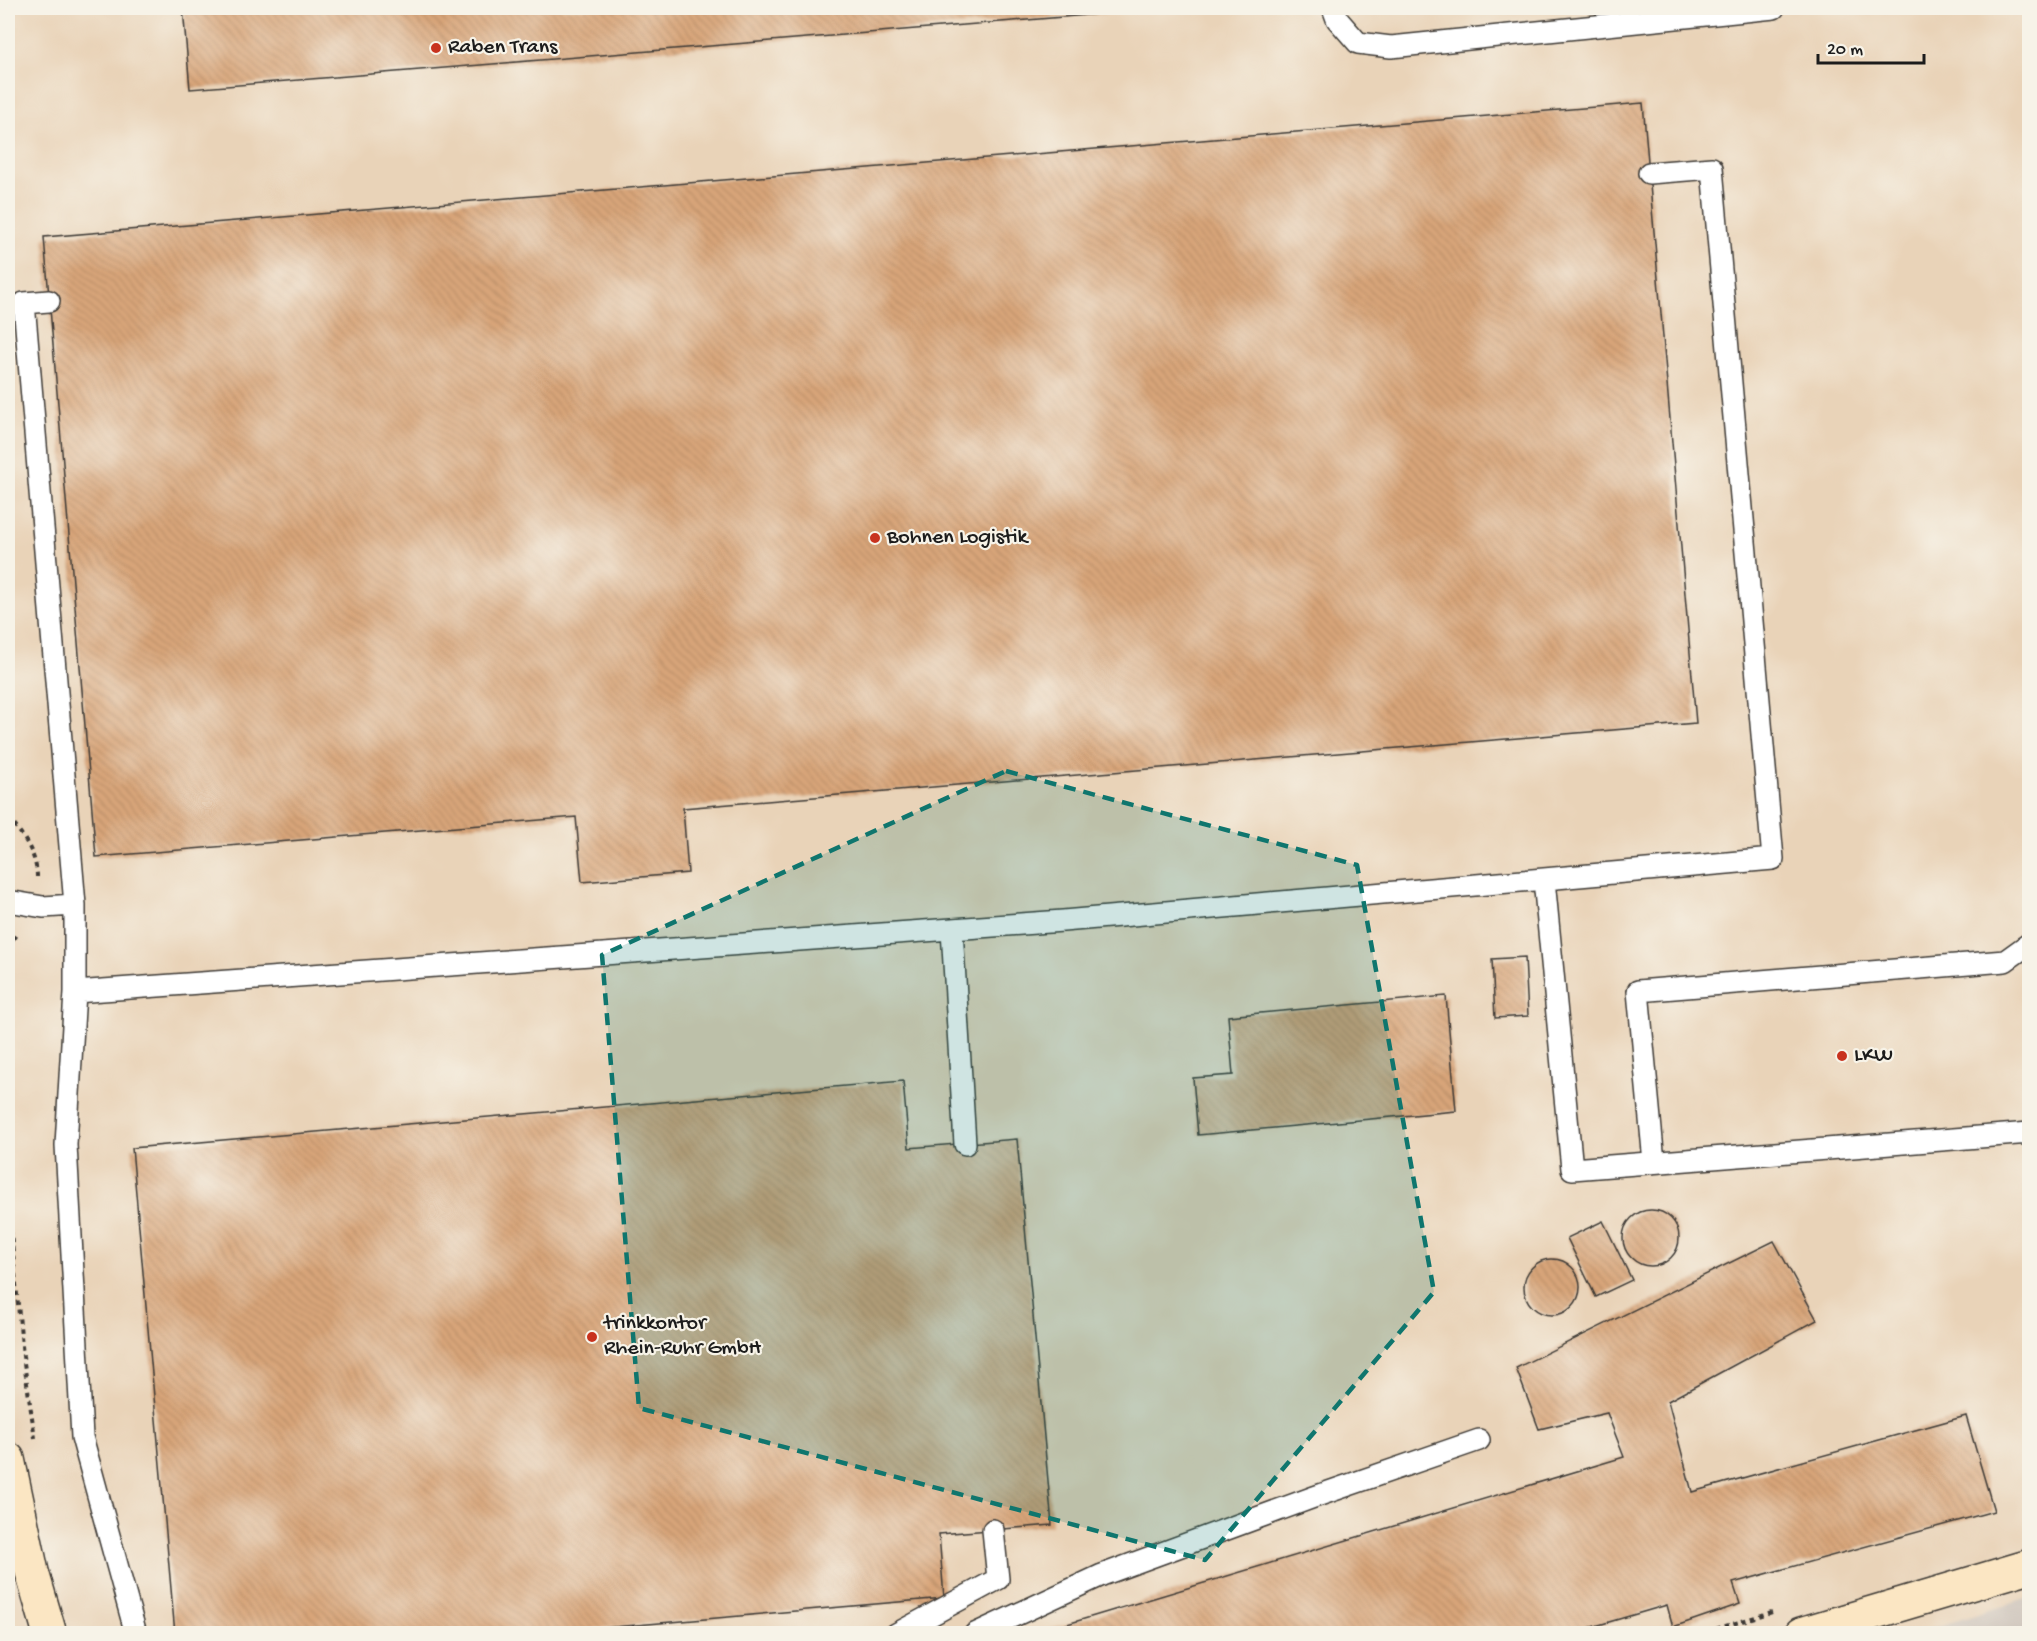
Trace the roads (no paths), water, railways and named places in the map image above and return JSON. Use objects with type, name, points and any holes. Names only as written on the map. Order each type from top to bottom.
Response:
[{"type":"street","points":[[8,1459],[32,1572],[50,1634]]},
{"type":"street","points":[[1801,1634],[2030,1566]]},
{"type":"lane","points":[[1333,8],[1337,19],[1358,43],[1391,46],[1774,8]]},
{"type":"lane","points":[[75,992],[952,930],[1773,859],[1712,168],[1649,173]]},
{"type":"lane","points":[[49,301],[24,303],[75,905],[75,992],[66,1145],[82,1437],[136,1634]]},
{"type":"lane","points":[[1544,880],[1572,1168],[2030,1134]]},
{"type":"lane","points":[[8,901],[43,907],[75,905]]},
{"type":"lane","points":[[952,930],[965,1144]]},
{"type":"lane","points":[[1654,1162],[1638,991],[2005,962],[2030,943]]},
{"type":"lane","points":[[975,1634],[1102,1575],[1314,1497],[1479,1440]]},
{"type":"lane","points":[[896,1634],[998,1579],[993,1530]]},
{"type":"place","name":"Raben Trans","points":[[436,48]]},
{"type":"place","name":"Bohnen Logistik","points":[[875,538]]},
{"type":"place","name":"LKW","points":[[1842,1056]]},
{"type":"place","name":"trinkkontor Rhein-Ruhr GmbH","points":[[592,1337]]}]
